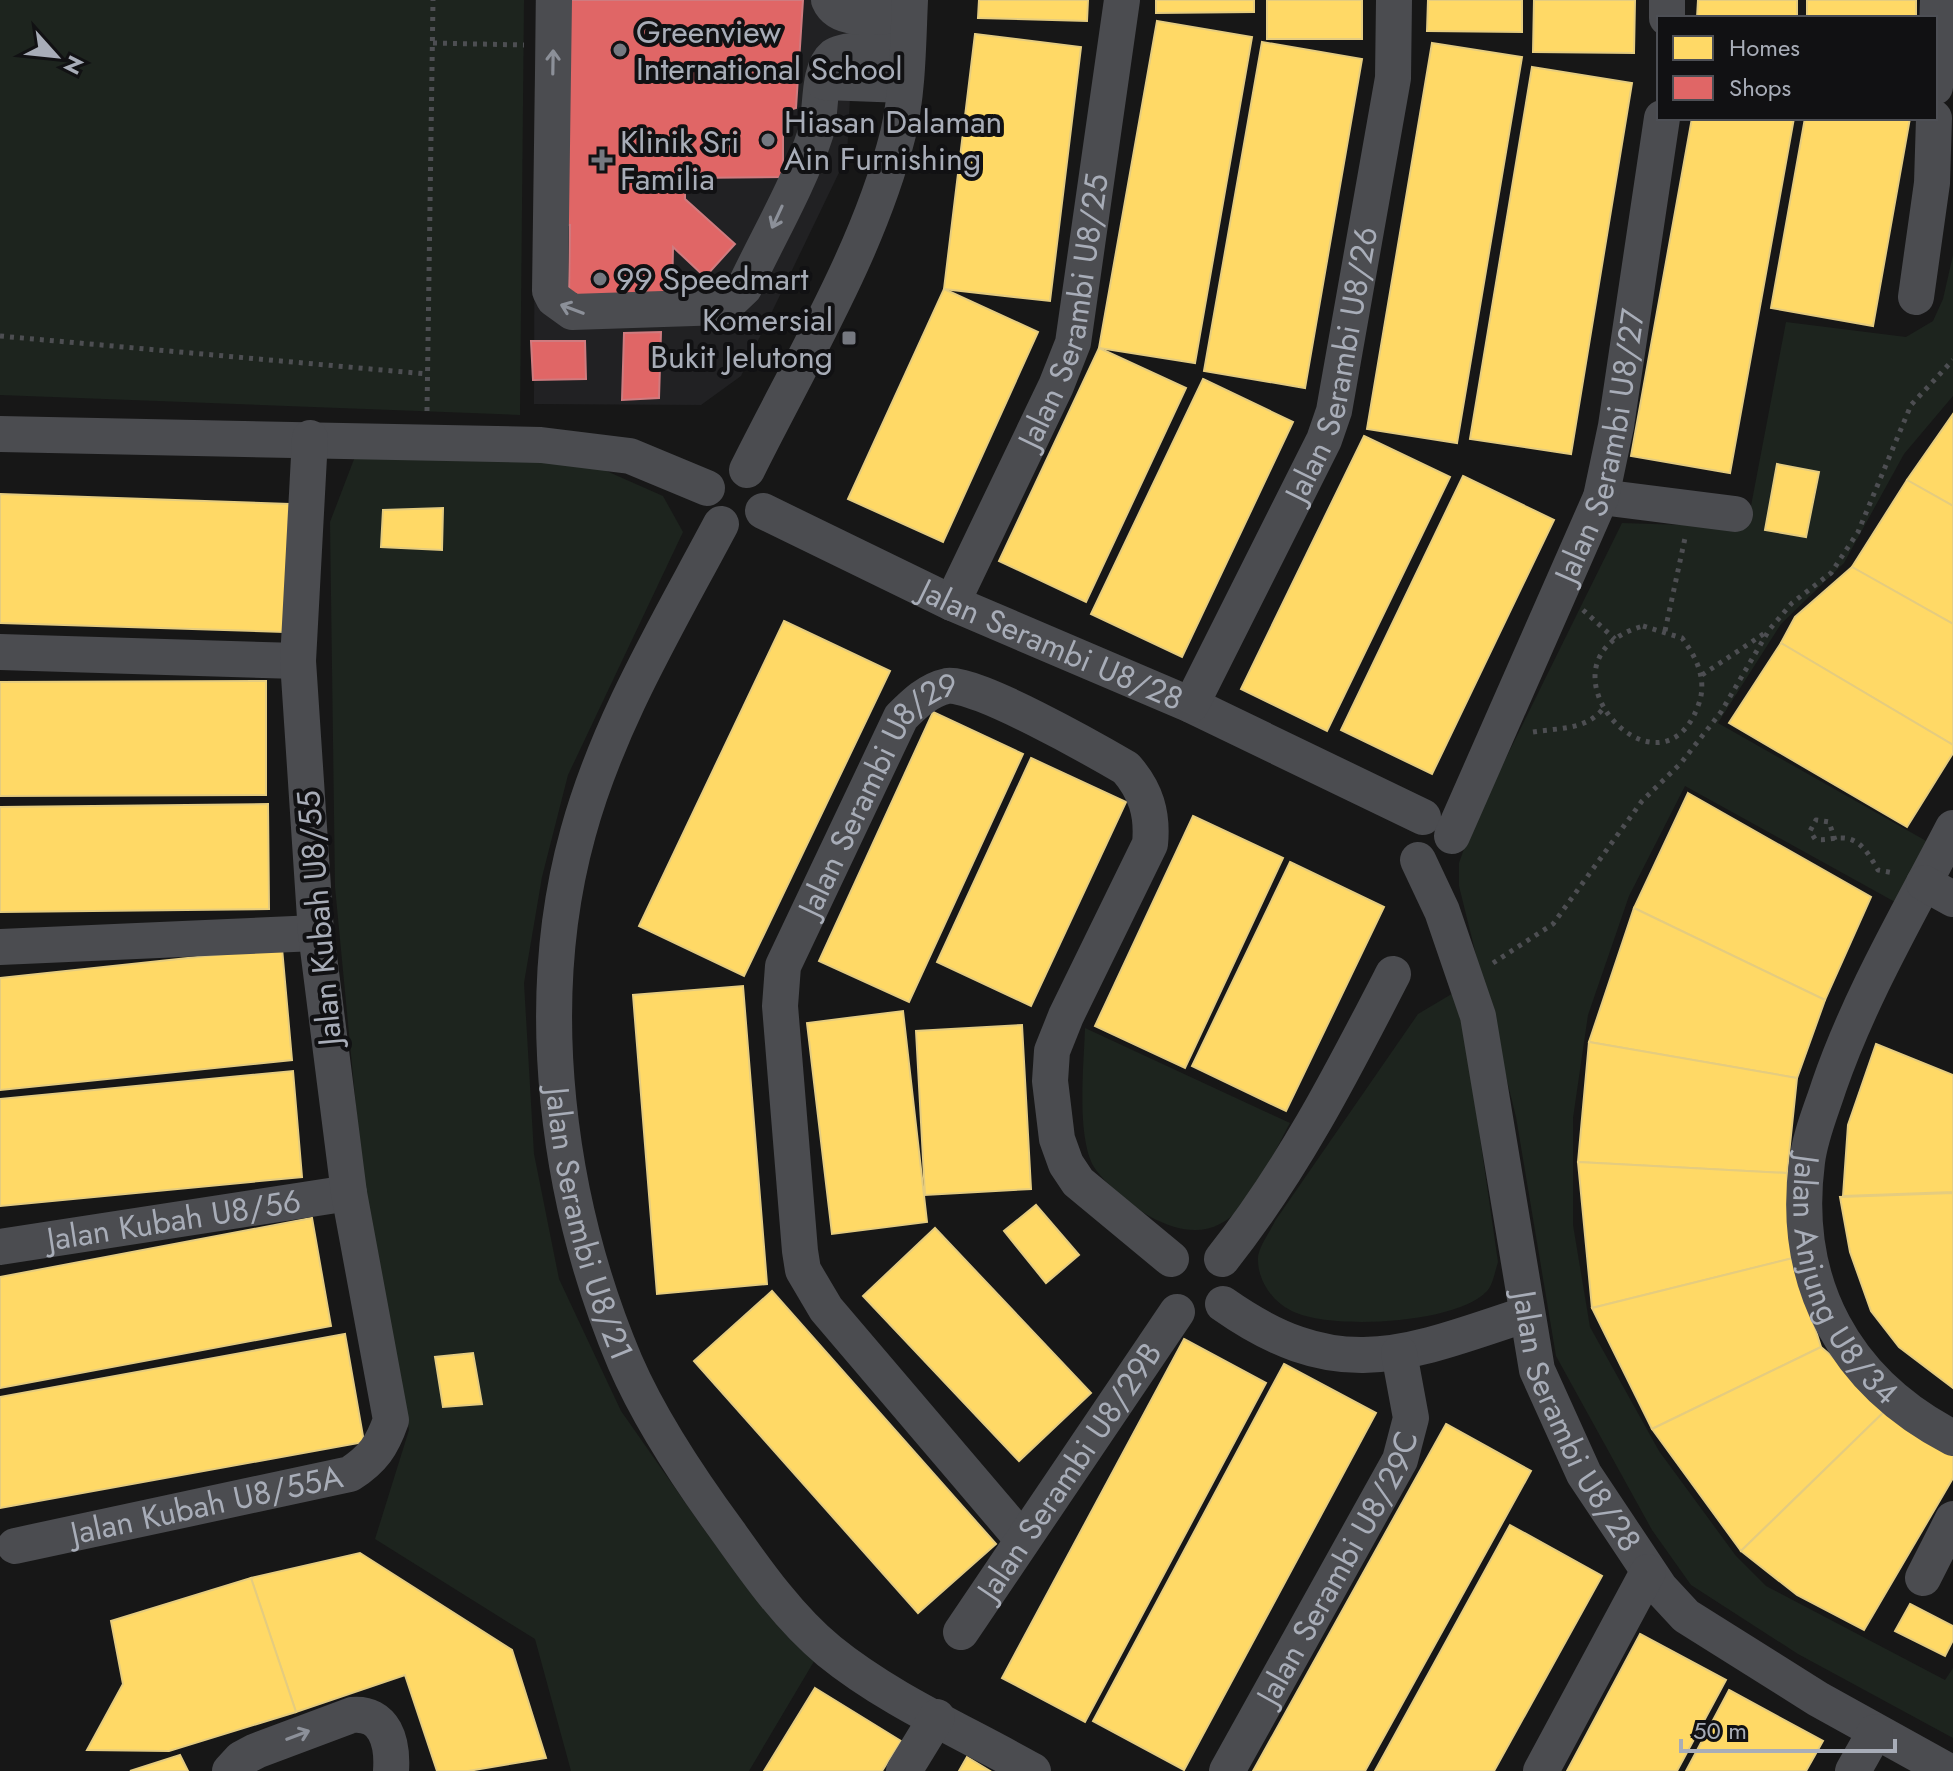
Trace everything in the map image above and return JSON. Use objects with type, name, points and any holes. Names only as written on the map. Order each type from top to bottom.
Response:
[{"type":"street","points":[[554,0],[550,291],[554,299],[572,312],[724,307],[732,303],[744,288],[808,151],[819,116],[826,67],[837,54],[907,50]]},
{"type":"street","points":[[747,470],[867,225],[899,131],[910,7],[845,16],[832,8],[829,0]]},
{"type":"street","name":"Jalan Serambi U8/25","points":[[952,603],[1056,386],[1073,343],[1122,0]]},
{"type":"street","name":"Jalan Serambi U8/26","points":[[1191,705],[1317,454],[1334,411],[1393,78],[1394,0]]},
{"type":"street","points":[[1937,29],[1938,0]]},
{"type":"street","points":[[824,82],[905,85]]},
{"type":"street","name":"Jalan Serambi U8/27","points":[[1429,837],[1491,748],[1601,497],[1616,426],[1662,120]]},
{"type":"street","points":[[1916,297],[1932,183],[1934,120]]},
{"type":"street","points":[[0,434],[310,438],[596,449],[666,468],[707,488]]},
{"type":"street","name":"Jalan Kubah U8/55","points":[[310,438],[298,661],[316,933],[349,1193],[389,1394]]},
{"type":"street","points":[[738,467],[747,470],[762,483],[763,511],[749,525],[740,528],[721,524],[707,509],[707,488],[718,472],[738,467]]},
{"type":"street","points":[[1601,497],[1735,514]]},
{"type":"street","name":"Jalan Serambi U8/28","points":[[763,511],[952,603],[1191,705],[1341,776],[1429,837],[1442,911],[1478,1016],[1537,1370],[1584,1474],[1670,1603],[1686,1616],[1875,1732],[1948,1771]]},
{"type":"street","name":"Jalan Serambi U8/21","points":[[721,524],[623,712],[577,835],[564,907],[556,991],[556,1073],[575,1213],[594,1279],[626,1364],[665,1436],[713,1512],[790,1612],[827,1650],[866,1678],[1033,1771]]},
{"type":"street","points":[[0,652],[298,661]]},
{"type":"street","name":"Jalan Serambi U8/29","points":[[1022,1539],[826,1309],[806,1279],[800,1251],[780,1006],[783,966],[901,717],[931,692],[948,686],[976,691],[1126,768],[1140,784],[1152,825],[1150,844],[1066,1016],[1052,1051],[1050,1081],[1057,1139],[1066,1164],[1078,1182],[1171,1259]]},
{"type":"street","name":"Jalan Anjung U8/34","points":[[1953,828],[1938,891],[1844,1044],[1807,1161],[1806,1247],[1816,1286],[1835,1330],[1859,1366],[1921,1421],[1953,1438]]},
{"type":"street","points":[[0,947],[316,933]]},
{"type":"street","points":[[1222,1259],[1293,1160],[1393,974]]},
{"type":"street","name":"Jalan Kubah U8/56","points":[[0,1247],[349,1193]]},
{"type":"street","points":[[1191,1248],[1202,1249],[1222,1259],[1230,1286],[1223,1304],[1206,1316],[1177,1312],[1169,1305],[1162,1287],[1165,1267],[1171,1259],[1191,1248]]},
{"type":"street","points":[[1223,1304],[1257,1328],[1309,1350],[1353,1357],[1399,1353],[1527,1314]]},
{"type":"street","name":"Jalan Serambi U8/29B","points":[[961,1632],[1177,1312]]},
{"type":"street","name":"Jalan Serambi U8/29C","points":[[1227,1771],[1400,1460],[1411,1418],[1399,1353]]},
{"type":"street","name":"Jalan Kubah U8/55A","points":[[15,1546],[350,1474],[371,1460],[384,1442],[391,1420],[389,1394]]},
{"type":"street","points":[[1923,1578],[1953,1519]]},
{"type":"street","points":[[1541,1771],[1648,1572]]},
{"type":"street","points":[[230,1771],[241,1759],[256,1751],[352,1715],[365,1714],[376,1718],[384,1727],[389,1739],[391,1771]]},
{"type":"street","points":[[904,1771],[937,1717]]},
{"type":"street","points":[[1853,1771],[1875,1732]]},
{"type":"path","points":[[427,441],[433,0]]},
{"type":"path","points":[[433,43],[554,46]]},
{"type":"path","points":[[0,336],[427,374]]},
{"type":"path","points":[[1463,977],[1553,924],[1642,801],[1681,763],[1721,712],[1769,630],[1792,603],[1831,573],[1858,532],[1911,405],[1953,360]]},
{"type":"path","points":[[1665,631],[1692,508]]},
{"type":"path","points":[[1643,626],[1665,631],[1682,638],[1702,675],[1700,703],[1683,730],[1672,738],[1643,742],[1616,725],[1602,710],[1596,697],[1597,667],[1615,639],[1643,626]]},
{"type":"path","points":[[1702,675],[1769,630]]},
{"type":"path","points":[[1491,748],[1592,721],[1602,710]]},
{"type":"path","points":[[1835,840],[1829,822],[1816,820],[1810,831],[1815,839],[1835,840],[1852,840],[1860,844],[1878,870],[1886,874],[1905,872],[1938,891]]},
{"type":"shaded area","points":[[0,0],[524,0],[520,415],[0,395]]},
{"type":"shaded area","points":[[535,0],[855,0],[847,156],[741,376],[701,405],[534,404]]},
{"type":"shaded area","points":[[1953,255],[1953,396],[1904,454],[1844,563],[1781,624],[1718,723],[1928,842],[1895,902],[1685,786],[1629,896],[1588,1015],[1573,1118],[1573,1225],[1590,1327],[1659,1451],[1736,1556],[1766,1586],[1945,1680],[1953,1668],[1953,1738],[1798,1654],[1691,1585],[1652,1530],[1556,1356],[1516,1117],[1459,886],[1459,863],[1471,829],[1622,523],[1747,527],[1786,322],[1906,337],[1933,321],[1943,299]]},
{"type":"shaded area","points":[[356,454],[577,458],[663,496],[683,532],[568,775],[542,877],[524,983],[534,1154],[559,1279],[621,1411],[708,1535],[816,1658],[749,1771],[571,1771],[535,1639],[375,1539],[409,1430],[365,1201],[335,887],[330,522]]},
{"type":"shaded area","points":[[1455,992],[1464,1027],[1498,1262],[1491,1285],[1471,1302],[1449,1311],[1391,1321],[1332,1321],[1290,1310],[1272,1295],[1260,1275],[1258,1256],[1264,1240],[1418,1014]]},
{"type":"shaded area","points":[[1085,1028],[1290,1123],[1253,1192],[1222,1223],[1202,1230],[1178,1228],[1149,1216],[1119,1194],[1094,1167],[1088,1154],[1083,1119]]},
{"type":"building: Homes","points":[[979,0],[1088,0],[1087,21],[978,18]]},
{"type":"building: Homes","points":[[1156,0],[1254,0],[1254,12],[1156,13]]},
{"type":"building: Homes","points":[[1267,0],[1362,0],[1362,39],[1267,39]]},
{"type":"building: Homes","points":[[1428,0],[1522,0],[1522,32],[1427,31]]},
{"type":"building: Homes","points":[[1534,0],[1635,0],[1634,53],[1533,52]]},
{"type":"building: Homes","points":[[1698,0],[1797,0],[1797,16],[1697,16]]},
{"type":"building: Homes","points":[[1807,0],[1916,0],[1916,16],[1807,16]]},
{"type":"building: Homes","points":[[1157,21],[1252,37],[1195,363],[1099,348]]},
{"type":"building: Homes","points":[[975,34],[1081,47],[1050,301],[944,289]]},
{"type":"building: Homes","points":[[1262,42],[1362,59],[1305,388],[1204,371]]},
{"type":"building: Homes","points":[[1432,43],[1522,57],[1457,443],[1367,429]]},
{"type":"building: Homes","points":[[1532,67],[1632,83],[1571,454],[1470,439]]},
{"type":"building: Homes","points":[[1692,120],[1794,120],[1730,473],[1631,456]]},
{"type":"building: Homes","points":[[1805,120],[1910,120],[1873,326],[1771,308]]},
{"type":"building: Homes","points":[[944,289],[1038,332],[943,542],[848,499]]},
{"type":"building: Homes","points":[[1099,348],[1186,388],[1086,602],[999,561]]},
{"type":"building: Homes","points":[[1203,379],[1293,422],[1182,657],[1091,614]]},
{"type":"building: Homes","points":[[1953,414],[1953,506],[1907,480]]},
{"type":"building: Homes","points":[[1364,436],[1450,477],[1327,731],[1241,689]]},
{"type":"building: Homes","points":[[1777,464],[1819,472],[1806,537],[1765,530]]},
{"type":"building: Homes","points":[[1463,476],[1554,520],[1432,774],[1341,730]]},
{"type":"building: Homes","points":[[1907,480],[1953,506],[1953,624],[1852,567]]},
{"type":"building: Homes","points":[[0,494],[289,504],[284,632],[0,623]]},
{"type":"building: Homes","points":[[443,508],[442,550],[381,547],[383,510]]},
{"type":"building: Homes","points":[[1852,567],[1953,624],[1953,745],[1781,643],[1795,617]]},
{"type":"building: Homes","points":[[784,621],[890,671],[744,976],[639,926]]},
{"type":"building: Homes","points":[[1781,643],[1953,745],[1953,753],[1907,827],[1729,723]]},
{"type":"building: Homes","points":[[266,681],[266,795],[0,796],[0,682]]},
{"type":"building: Homes","points":[[933,712],[1023,754],[909,1002],[819,961]]},
{"type":"building: Homes","points":[[1031,758],[1126,802],[1031,1006],[937,962]]},
{"type":"building: Homes","points":[[1688,793],[1871,897],[1825,1000],[1634,908]]},
{"type":"building: Homes","points":[[268,804],[269,909],[0,912],[0,807]]},
{"type":"building: Homes","points":[[1193,816],[1283,858],[1185,1068],[1095,1026]]},
{"type":"building: Homes","points":[[1290,862],[1384,907],[1286,1111],[1192,1066]]},
{"type":"building: Homes","points":[[1634,908],[1825,1000],[1797,1078],[1589,1042]]},
{"type":"building: Homes","points":[[282,948],[292,1060],[0,1090],[0,978]]},
{"type":"building: Homes","points":[[743,986],[767,1284],[657,1294],[633,995]]},
{"type":"building: Homes","points":[[903,1011],[927,1222],[832,1234],[807,1023]]},
{"type":"building: Homes","points":[[1022,1025],[1031,1189],[925,1195],[916,1031]]},
{"type":"building: Homes","points":[[1589,1042],[1797,1078],[1787,1173],[1578,1162]]},
{"type":"building: Homes","points":[[1876,1044],[1953,1075],[1953,1192],[1843,1196],[1848,1125]]},
{"type":"building: Homes","points":[[293,1071],[302,1177],[0,1206],[0,1099]]},
{"type":"building: Homes","points":[[1578,1162],[1787,1173],[1793,1258],[1592,1308]]},
{"type":"building: Homes","points":[[1953,1193],[1953,1388],[1899,1347],[1871,1311],[1850,1252],[1840,1197]]},
{"type":"building: Homes","points":[[1036,1205],[1079,1255],[1046,1283],[1004,1231]]},
{"type":"building: Homes","points":[[312,1218],[331,1326],[0,1388],[0,1277]]},
{"type":"building: Homes","points":[[935,1228],[1091,1393],[1019,1461],[863,1296]]},
{"type":"building: Homes","points":[[1793,1258],[1821,1347],[1652,1429],[1592,1308]]},
{"type":"building: Homes","points":[[772,1291],[996,1544],[918,1613],[694,1361]]},
{"type":"building: Homes","points":[[345,1334],[364,1442],[0,1508],[0,1397]]},
{"type":"building: Homes","points":[[1184,1339],[1266,1383],[1085,1722],[1002,1678]]},
{"type":"building: Homes","points":[[1821,1347],[1890,1406],[1741,1551],[1652,1429]]},
{"type":"building: Homes","points":[[473,1353],[482,1404],[443,1407],[435,1357]]},
{"type":"building: Homes","points":[[1284,1364],[1376,1413],[1184,1770],[1093,1721]]},
{"type":"building: Homes","points":[[1890,1406],[1953,1450],[1953,1478],[1864,1630],[1797,1595],[1741,1551]]},
{"type":"building: Homes","points":[[1446,1424],[1531,1471],[1365,1771],[1253,1771]]},
{"type":"building: Homes","points":[[1510,1525],[1602,1576],[1494,1771],[1375,1771]]},
{"type":"building: Homes","points":[[360,1553],[512,1650],[546,1758],[468,1771],[437,1771],[405,1675],[296,1712],[251,1578]]},
{"type":"building: Homes","points":[[251,1578],[296,1712],[169,1751],[87,1750],[123,1684],[111,1621]]},
{"type":"building: Homes","points":[[1910,1604],[1953,1626],[1953,1640],[1945,1656],[1895,1631]]},
{"type":"building: Homes","points":[[1640,1634],[1726,1680],[1677,1771],[1567,1771]]},
{"type":"building: Homes","points":[[815,1688],[901,1741],[882,1771],[764,1771]]},
{"type":"building: Homes","points":[[1729,1690],[1823,1741],[1806,1771],[1686,1771]]},
{"type":"building: Homes","points":[[180,1755],[188,1771],[130,1771]]},
{"type":"building: Homes","points":[[967,1757],[990,1771],[959,1771]]},
{"type":"building: Shops","points":[[562,0],[803,0],[796,108],[783,112],[783,177],[685,178],[685,199],[735,244],[705,277],[673,247],[672,299],[569,298],[570,225],[558,225]]},
{"type":"building: Shops","points":[[661,332],[659,398],[622,400],[624,333]]},
{"type":"building: Shops","points":[[531,341],[585,341],[586,379],[533,380]]},
{"type":"place","name":"Greenview International School","points":[[620,50]]},
{"type":"place","name":"Hiasan Dalaman Ain Furnishing","points":[[768,140]]},
{"type":"place","name":"Klinik Sri Familia","points":[[602,160]]},
{"type":"place","name":"99 Speedmart","points":[[600,279]]},
{"type":"place","name":"Komersial Bukit Jelutong","points":[[849,338]]}]
